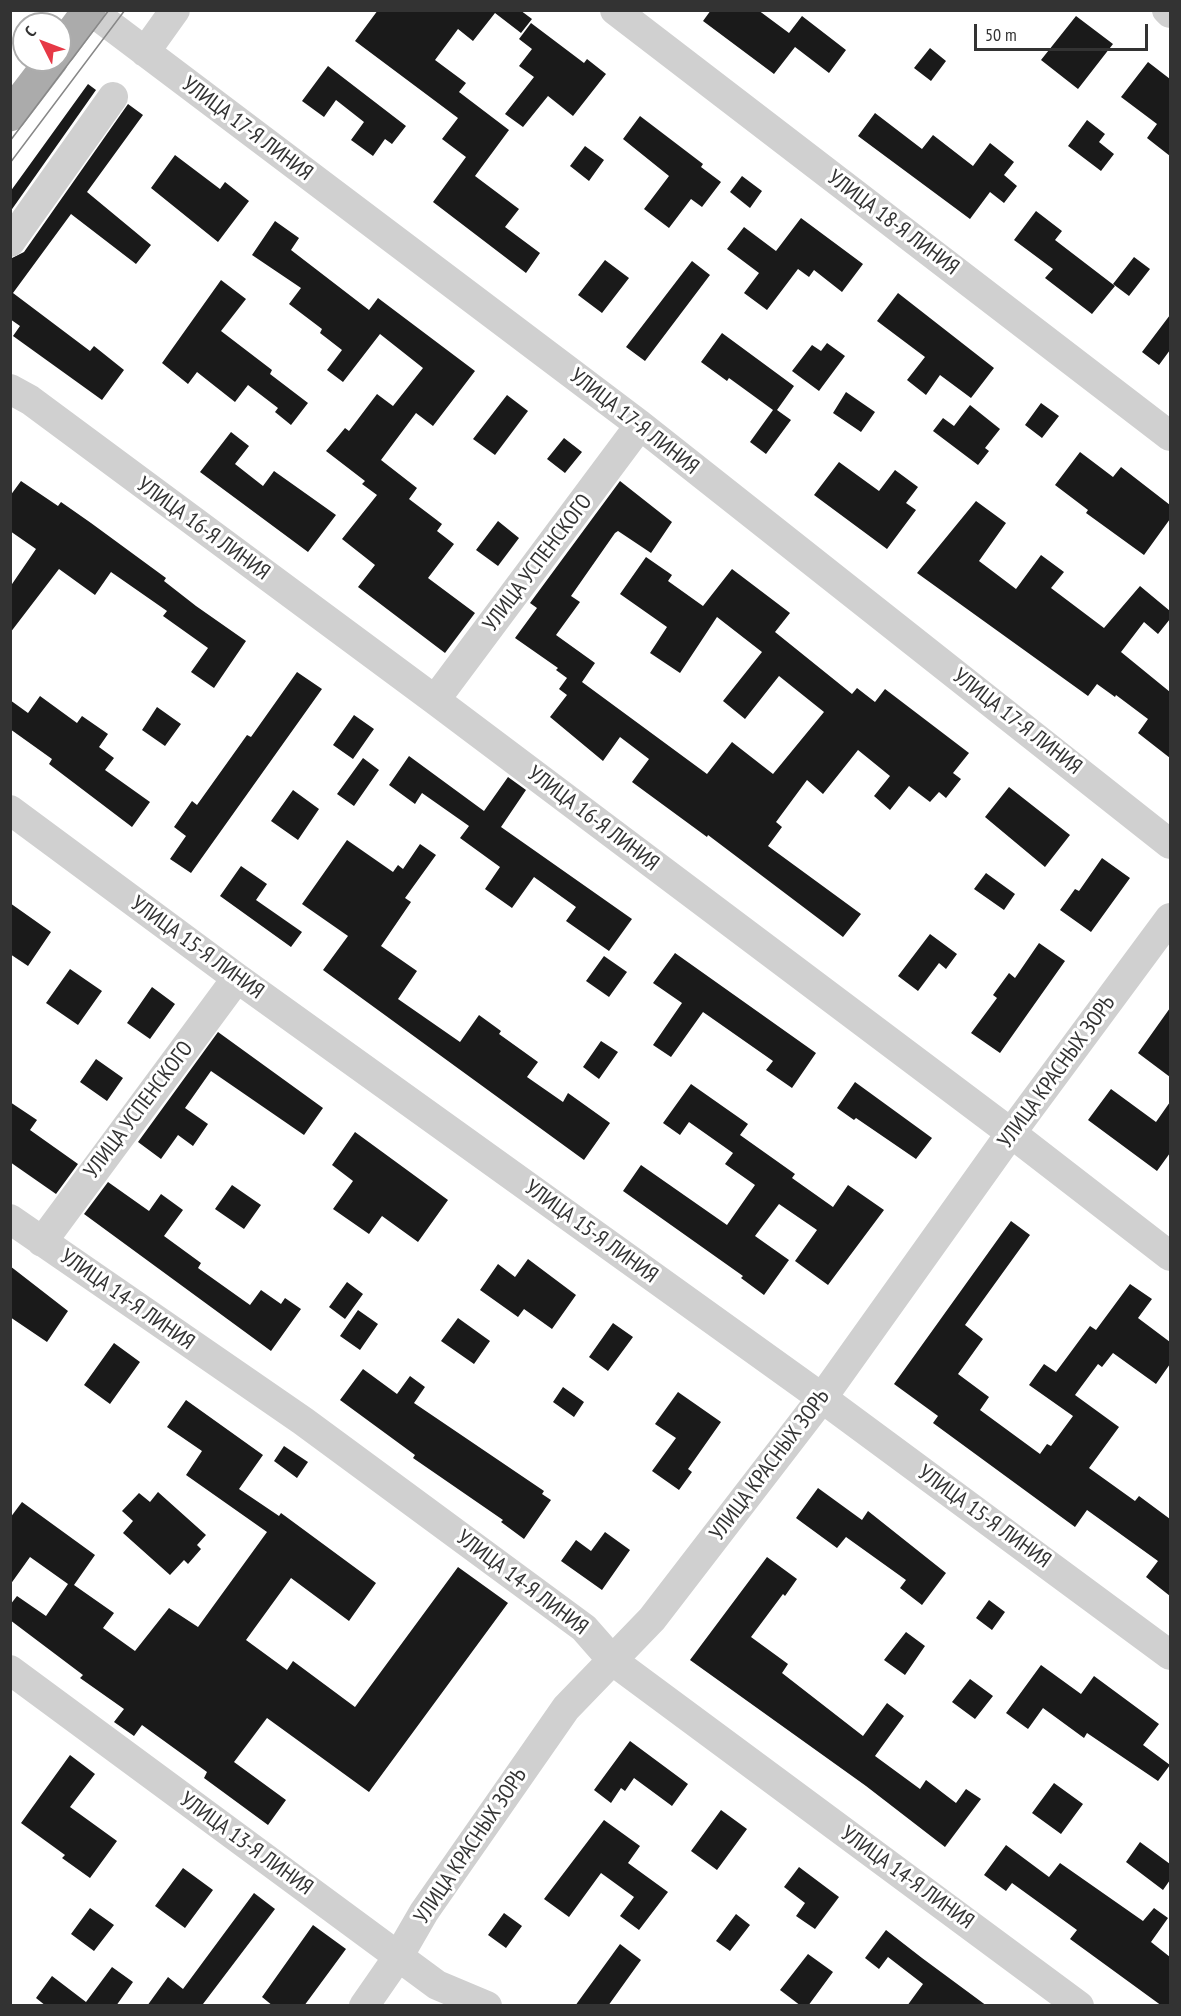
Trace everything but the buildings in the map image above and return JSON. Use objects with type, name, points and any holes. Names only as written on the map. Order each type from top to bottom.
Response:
[{"type":"main road","points":[[72,33],[90,10]]},
{"type":"main road","points":[[10,115],[43,72]]},
{"type":"street","name":"УЛИЦА 17-Я ЛИНИЯ","points":[[90,10],[640,425],[1170,844]]},
{"type":"street","points":[[145,52],[175,10]]},
{"type":"street","name":"УЛИЦА 18-Я ЛИНИЯ","points":[[615,10],[1170,436]]},
{"type":"street","points":[[10,242],[113,97]]},
{"type":"street","name":"УЛИЦА 16-Я ЛИНИЯ","points":[[10,389],[30,400],[435,700],[1011,1133],[1170,1256]]},
{"type":"street","name":"УЛИЦА УСПЕНСКОГО","points":[[435,700],[640,425]]},
{"type":"street","name":"УЛИЦА 15-Я ЛИНИЯ","points":[[10,810],[237,978],[822,1398],[1170,1654]]},
{"type":"street","name":"УЛИЦА КРАСНЫХ ЗОРЬ","points":[[364,2006],[398,1957],[424,1912],[566,1708],[652,1619],[822,1398],[1011,1133],[1170,918]]},
{"type":"street","name":"УЛИЦА УСПЕНСКОГО","points":[[42,1242],[237,978]]},
{"type":"street","name":"УЛИЦА 14-Я ЛИНИЯ","points":[[10,1219],[303,1421],[584,1628],[613,1661],[1079,2006]]},
{"type":"street","name":"УЛИЦА 13-Я ЛИНИЯ","points":[[10,1670],[436,1985],[487,2006]]},
{"type":"tram line","points":[[10,141],[109,10]]},
{"type":"tram line","points":[[10,163],[125,10]]}]
